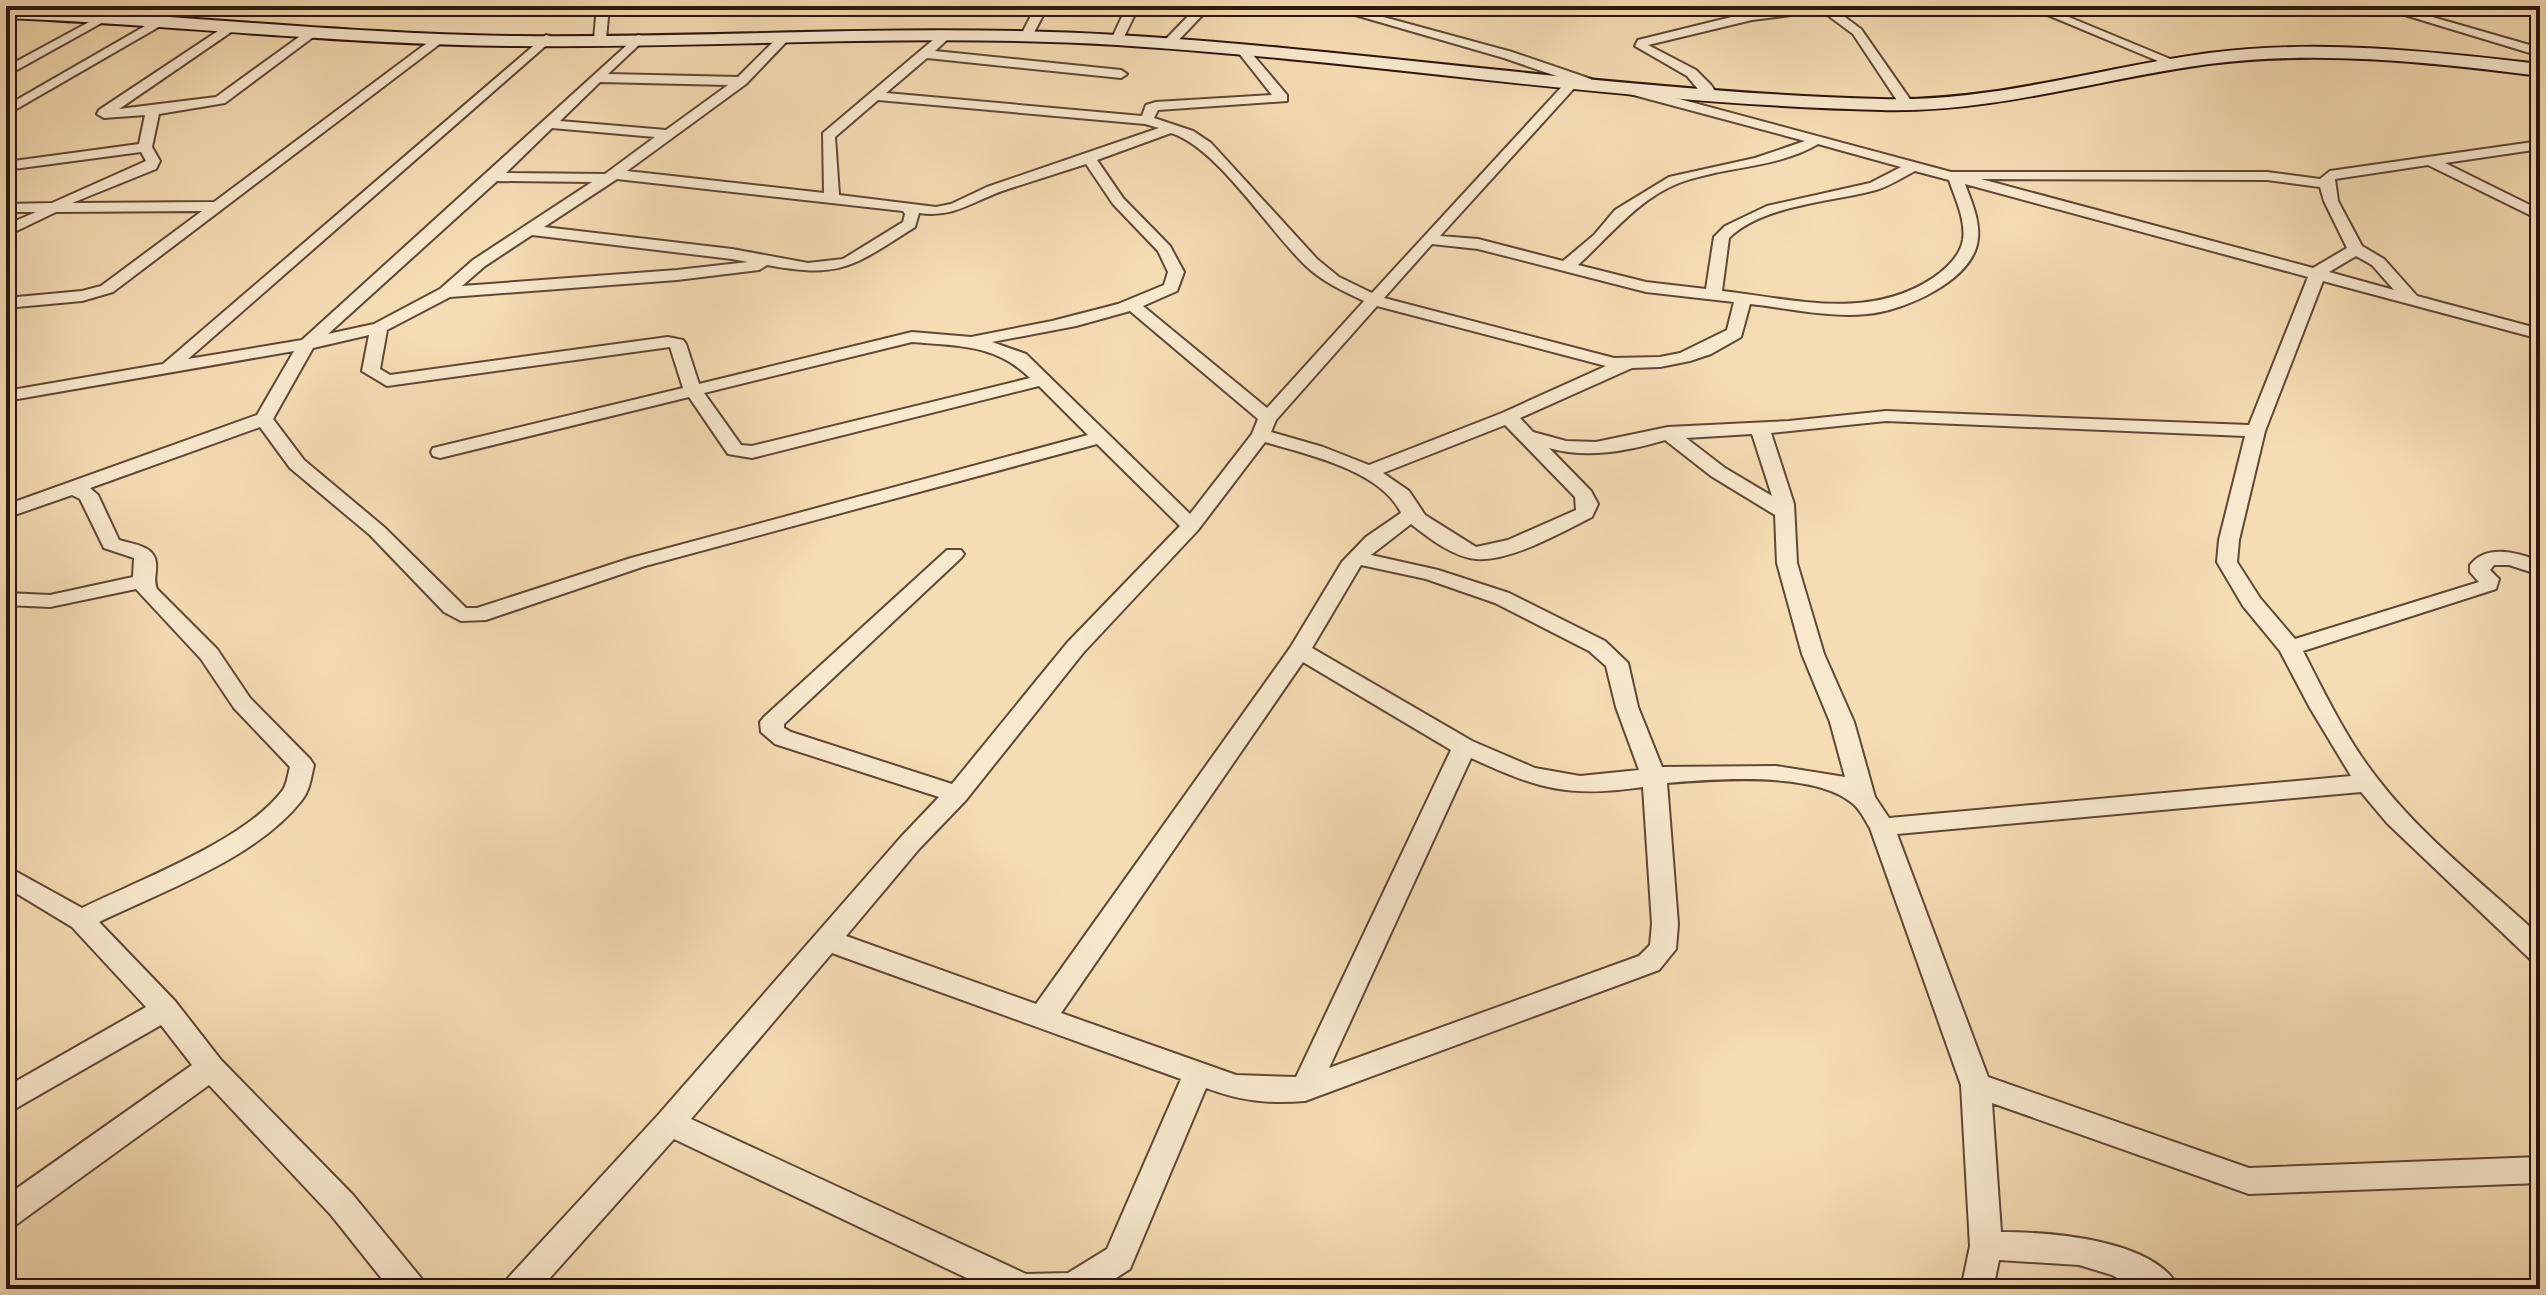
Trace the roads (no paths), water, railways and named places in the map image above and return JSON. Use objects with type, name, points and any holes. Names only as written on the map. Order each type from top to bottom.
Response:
[{"type":"street","points":[[600,39],[603,6]]},
{"type":"street","points":[[1026,37],[1042,6]]},
{"type":"street","points":[[1117,40],[1133,6]]},
{"type":"street","points":[[1168,44],[1205,6]]},
{"type":"street","points":[[1330,6],[1508,55],[1595,85]]},
{"type":"street","points":[[1712,97],[1702,80],[1650,52],[1641,46],[1642,43],[1752,16],[1823,6],[1857,32],[1907,105]]},
{"type":"street","points":[[2032,6],[2174,63]]},
{"type":"street","points":[[2381,6],[2540,52]]},
{"type":"street","points":[[2511,6],[2540,15]]},
{"type":"street","points":[[6,13],[108,16],[231,28],[439,40],[1026,37],[1117,40],[1712,97],[1907,105],[2007,97],[2174,63],[2236,55],[2378,54],[2540,70]]},
{"type":"street","points":[[6,72],[108,16]]},
{"type":"street","points":[[6,111],[163,21]]},
{"type":"street","points":[[231,28],[104,113],[153,111],[220,100],[314,32]]},
{"type":"street","points":[[832,197],[828,136],[944,37]]},
{"type":"street","points":[[170,366],[546,39]]},
{"type":"street","points":[[6,512],[264,419],[307,344],[493,177],[638,39]]},
{"type":"street","points":[[6,396],[307,344],[379,328],[446,292],[479,263],[610,176],[741,81],[783,39]]},
{"type":"street","points":[[6,303],[29,298],[73,298],[107,289],[439,40]]},
{"type":"street","points":[[1147,120],[1151,108],[1156,106],[1282,98],[1244,52]]},
{"type":"street","points":[[927,54],[1121,74]]},
{"type":"street","points":[[599,78],[741,81]]},
{"type":"street","points":[[519,1289],[670,1123],[910,843],[957,794],[1075,648],[1191,526],[1264,426],[1428,239],[1572,83]]},
{"type":"street","points":[[1631,90],[2540,334]]},
{"type":"street","points":[[877,96],[1147,120],[1188,134],[1206,146],[1311,262],[1333,280],[1376,301],[1614,363],[1660,362],[1721,342],[1735,333],[1743,298]]},
{"type":"street","points":[[6,231],[151,166],[153,161],[145,147],[153,111]]},
{"type":"street","points":[[549,124],[666,134]]},
{"type":"street","points":[[493,177],[610,176],[947,210],[992,190],[1152,137],[1166,130],[1165,126]]},
{"type":"street","points":[[1567,266],[1599,238],[1620,213],[1674,180],[1759,161],[1816,139]]},
{"type":"street","points":[[2413,301],[2378,262],[2356,249],[2331,201],[2327,184],[2330,175],[2540,145]]},
{"type":"street","points":[[6,166],[145,147]]},
{"type":"street","points":[[960,341],[1086,321],[1134,306],[1171,288],[1176,272],[1165,249],[1118,201],[1089,158]]},
{"type":"street","points":[[2429,160],[2540,216]]},
{"type":"street","points":[[1713,295],[1722,237],[1730,229],[1772,209],[1875,186],[1915,165]]},
{"type":"street","points":[[1428,239],[1478,244],[1646,287],[1869,309],[1895,304],[1949,275],[1970,243],[1970,231],[1955,175]]},
{"type":"street","points":[[1955,175],[2267,176],[2327,184]]},
{"type":"street","points":[[6,208],[217,206]]},
{"type":"street","points":[[532,230],[732,254],[808,268],[847,263],[910,224],[912,214],[908,207]]},
{"type":"street","points":[[2356,249],[2318,272],[2256,431],[2229,540],[2227,562],[2251,601],[2290,648],[2321,708],[2367,783],[2396,817],[2540,952]]},
{"type":"street","points":[[446,292],[677,275],[774,263]]},
{"type":"street","points":[[1134,306],[1264,426],[1369,472],[1405,497],[1411,514],[1459,546],[1480,553],[1541,533],[1585,513],[1588,504],[1584,495],[1508,417]]},
{"type":"street","points":[[379,328],[371,371],[387,381],[668,342],[677,344],[692,389],[735,450],[752,452],[1043,380]]},
{"type":"street","points":[[1016,356],[1043,342],[1026,332]]},
{"type":"street","points":[[440,452],[912,337],[960,341],[992,346],[1016,356],[1191,526]]},
{"type":"street","points":[[1369,472],[1508,417],[1628,363]]},
{"type":"street","points":[[1526,436],[1579,448],[1637,442],[1668,433],[1760,429],[1886,416],[2256,431]]},
{"type":"street","points":[[264,419],[297,464],[377,531],[452,607],[469,616],[512,605],[638,562],[1099,438]]},
{"type":"street","points":[[1760,429],[1784,512],[1787,563],[1813,654],[1842,722],[1863,798],[1882,827],[1976,1085],[1986,1246],[1977,1289]]},
{"type":"street","points":[[1668,433],[1718,472],[1784,512]]},
{"type":"street","points":[[74,488],[88,495],[111,544],[142,554],[146,562],[143,581],[148,592],[209,654],[242,703],[302,765],[295,792],[273,815],[243,838],[81,920]]},
{"type":"street","points":[[1043,1016],[1300,650],[1356,558],[1373,541],[1397,527],[1411,514]]},
{"type":"street","points":[[954,554],[772,722],[773,732],[783,738],[957,794]]},
{"type":"street","points":[[2290,648],[2489,585],[2489,579],[2480,572],[2480,565],[2486,559],[2499,557],[2540,569]]},
{"type":"street","points":[[829,941],[1236,1087],[1275,1091],[1305,1089],[1649,963],[1663,949],[1665,924],[1654,777],[1627,707],[1617,663],[1609,653],[1551,620],[1479,589],[1431,574],[1356,558]]},
{"type":"street","points":[[6,599],[50,601],[143,581]]},
{"type":"street","points":[[1300,650],[1464,747],[1490,756],[1530,778],[1566,784],[1601,785],[1654,777],[1772,775],[1814,778],[1840,784],[1863,798]]},
{"type":"street","points":[[1305,1089],[1464,747]]},
{"type":"street","points":[[1882,827],[2367,783]]},
{"type":"street","points":[[6,875],[81,920],[165,1009],[211,1068],[342,1205],[410,1289]]},
{"type":"street","points":[[6,1102],[165,1009]]},
{"type":"street","points":[[6,1214],[211,1068]]},
{"type":"street","points":[[670,1123],[1025,1289],[1072,1288],[1119,1259],[1198,1073]]},
{"type":"street","points":[[1976,1085],[2249,1181],[2540,1170]]},
{"type":"street","points":[[1986,1246],[2062,1246],[2124,1263],[2163,1289]]}]
